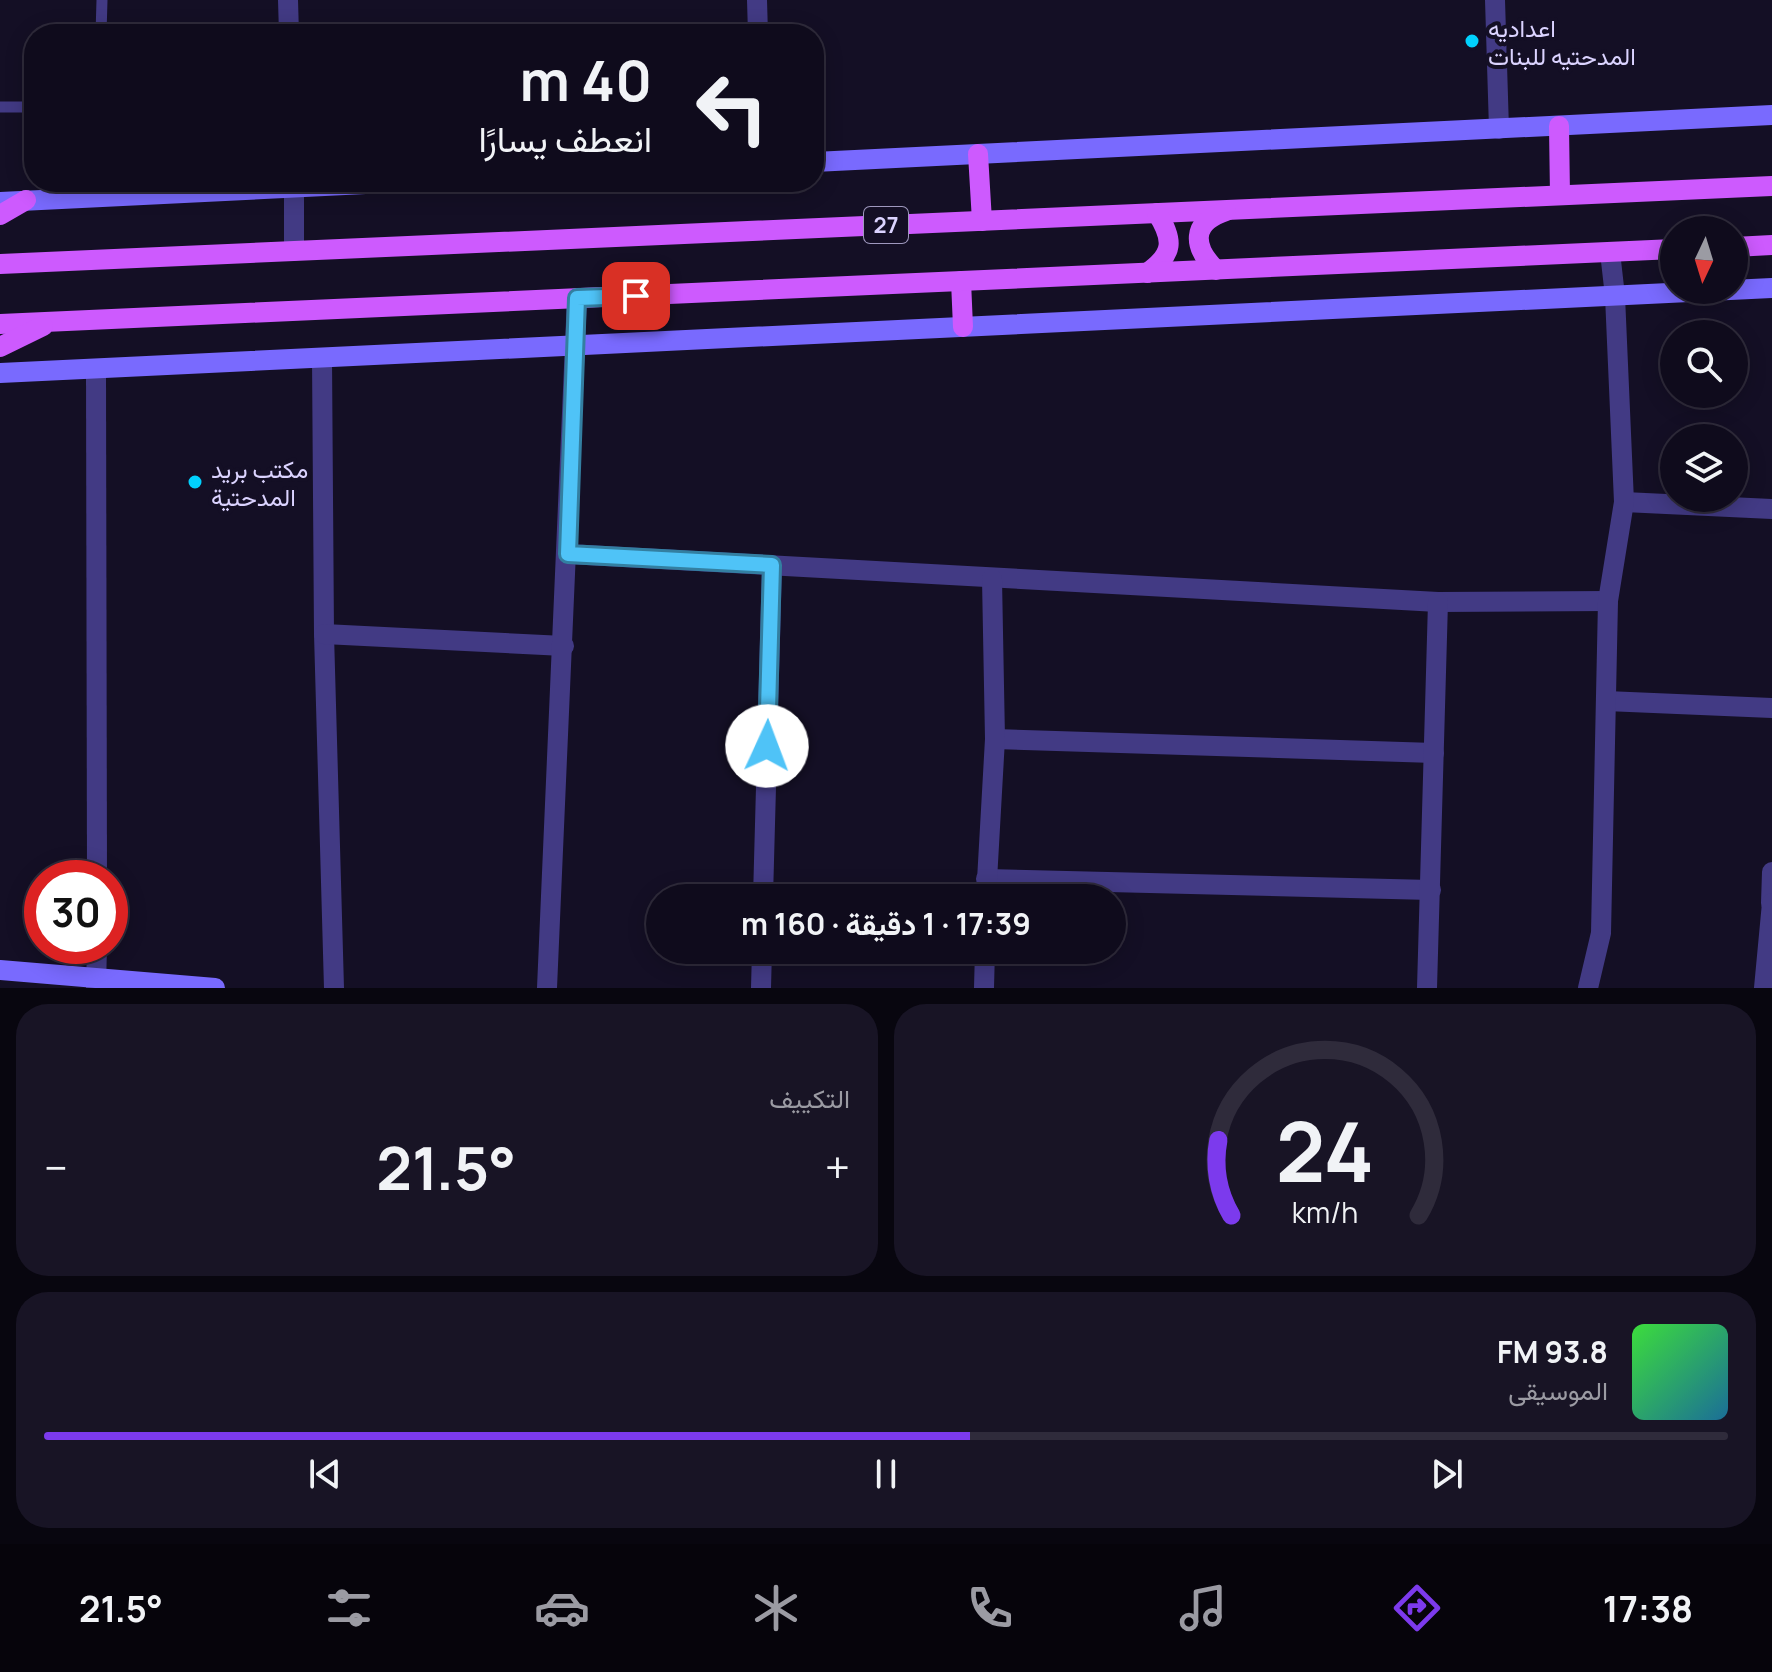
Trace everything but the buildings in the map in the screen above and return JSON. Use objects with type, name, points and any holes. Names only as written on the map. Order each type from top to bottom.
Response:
[{"type":"main road","points":[[1559,126],[1560,195]]},
{"type":"main road","points":[[978,154],[982,221]]},
{"type":"main road","name":"27","points":[[0,264],[1772,186]]},
{"type":"main road","points":[[0,215],[26,200]]},
{"type":"main road","points":[[1216,270],[1199,246],[1199,233],[1205,222],[1229,210]]},
{"type":"main road","points":[[1147,273],[1167,254],[1169,241],[1166,228],[1157,213]]},
{"type":"main road","points":[[1748,246],[1772,245]]},
{"type":"main road","points":[[0,324],[1660,250]]},
{"type":"main road","points":[[961,281],[963,327]]},
{"type":"main road","points":[[0,347],[52,321]]},
{"type":"street","points":[[288,0],[289,24]]},
{"type":"street","points":[[757,0],[758,24]]},
{"type":"street","points":[[1495,0],[1499,129]]},
{"type":"street","points":[[824,162],[1772,115]]},
{"type":"street","points":[[0,202],[87,192]]},
{"type":"street","points":[[294,192],[294,251]]},
{"type":"street","points":[[1588,988],[1601,933],[1608,601],[1624,502],[1615,296],[1610,252]]},
{"type":"street","points":[[0,373],[1772,288]]},
{"type":"street","points":[[547,988],[577,298]]},
{"type":"street","points":[[322,358],[324,634],[334,988]]},
{"type":"street","points":[[96,369],[97,860]]},
{"type":"street","points":[[1624,502],[1772,509]]},
{"type":"street","points":[[568,554],[1438,602],[1608,601]]},
{"type":"street","points":[[763,884],[772,565]]},
{"type":"street","points":[[986,884],[995,739],[992,579]]},
{"type":"street","points":[[1427,988],[1438,602]]},
{"type":"street","points":[[324,634],[564,646]]},
{"type":"street","points":[[1606,701],[1772,708]]},
{"type":"street","points":[[995,739],[1434,753]]},
{"type":"street","points":[[1764,988],[1772,872]]},
{"type":"street","points":[[1126,889],[1431,890]]},
{"type":"street","points":[[761,988],[762,964]]},
{"type":"street","points":[[984,988],[985,964]]},
{"type":"street","points":[[0,970],[97,983],[215,988]]},
{"type":"lane","points":[[101,24],[102,0]]},
{"type":"lane","points":[[0,107],[24,107]]},
{"type":"place","name":"اعداديه المدحتيه للبنات","points":[[1472,41]]},
{"type":"place","name":"مكتب بريد المدحتية","points":[[195,482]]},
{"type":"route","points":[[636,296],[577,298],[568,554],[772,565],[767,746]]}]
